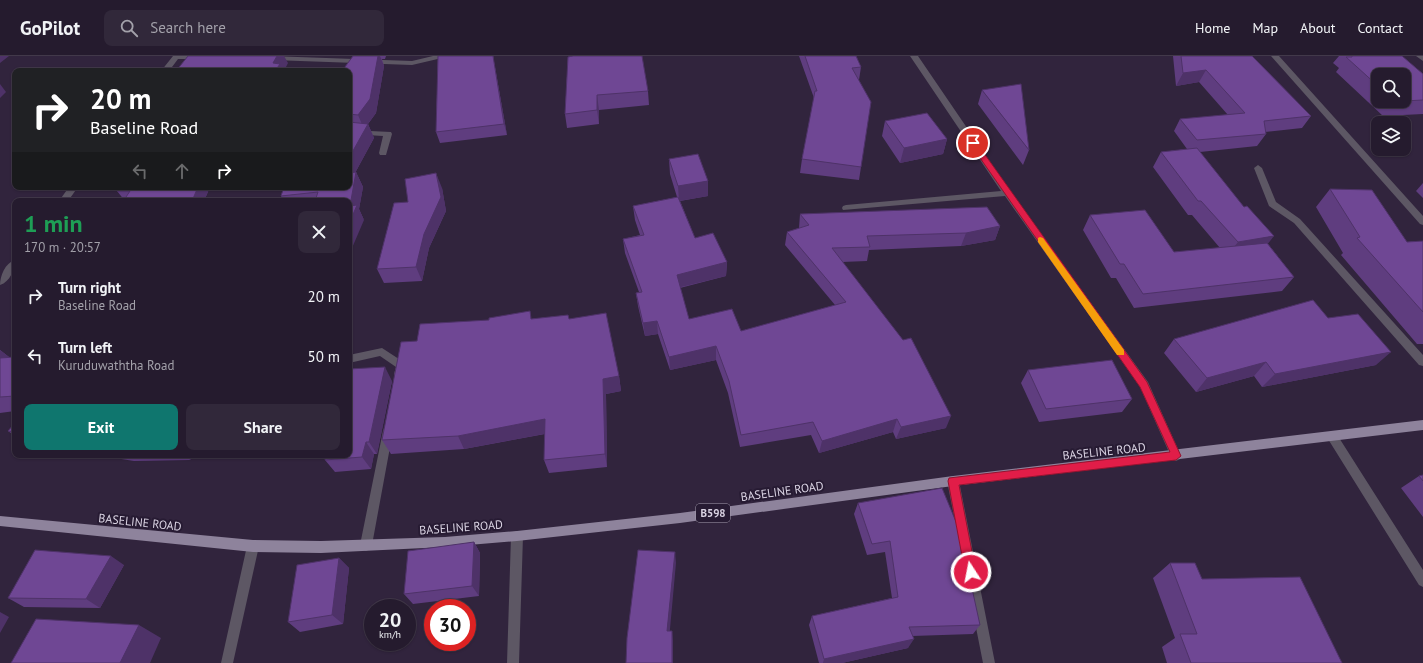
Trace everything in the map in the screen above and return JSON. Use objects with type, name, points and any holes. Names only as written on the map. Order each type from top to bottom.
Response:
[{"type":"main road","name":"BASELINE ROAD","points":[[0,521],[253,546],[321,547],[517,536],[680,518],[953,481],[1176,456],[1423,425]]},
{"type":"street","points":[[167,68],[177,56],[208,57]]},
{"type":"street","points":[[262,58],[326,58],[412,63],[442,56],[453,56]]},
{"type":"street","points":[[914,56],[1007,193],[1144,385],[1176,456]]},
{"type":"street","points":[[1275,56],[1423,222]]},
{"type":"street","points":[[1420,56],[1423,59]]},
{"type":"street","points":[[352,132],[388,134],[383,153]]},
{"type":"street","points":[[1258,168],[1272,204],[1296,221],[1423,362]]},
{"type":"street","points":[[65,198],[72,190]]},
{"type":"street","points":[[846,208],[1007,193]]},
{"type":"street","points":[[0,282],[12,266]]},
{"type":"street","points":[[352,358],[382,352],[401,366],[398,381]]},
{"type":"street","points":[[366,545],[390,420]]},
{"type":"street","points":[[1332,436],[1423,581]]},
{"type":"street","points":[[953,481],[989,663]]},
{"type":"street","points":[[514,663],[517,536]]},
{"type":"street","points":[[227,663],[253,546]]},
{"type":"building","points":[[188,56],[277,56],[273,63],[280,64],[277,68],[178,68]]},
{"type":"building","points":[[353,56],[378,56],[370,99],[358,115],[352,114],[352,68],[344,68]]},
{"type":"building","points":[[438,56],[493,56],[504,124],[436,132]]},
{"type":"building","points":[[642,56],[648,91],[597,95],[597,110],[565,114],[568,57]]},
{"type":"building","points":[[805,56],[856,56],[861,67],[852,68],[871,102],[861,167],[802,159],[815,91],[817,91]]},
{"type":"building","points":[[1181,56],[1252,56],[1311,116],[1264,121],[1266,134],[1197,140],[1180,119],[1245,113],[1206,70],[1183,73]]},
{"type":"building","points":[[1402,56],[1423,74],[1423,100],[1411,101],[1411,68],[1371,68],[1371,80],[1346,57]]},
{"type":"building","points":[[1021,84],[1029,150],[982,90]]},
{"type":"building","points":[[927,113],[947,139],[904,148],[885,121]]},
{"type":"building","points":[[352,122],[368,124],[352,153]]},
{"type":"building","points":[[1197,148],[1244,207],[1247,206],[1274,236],[1238,242],[1201,201],[1198,201],[1161,152]]},
{"type":"building","points":[[698,154],[708,181],[678,186],[669,159]]},
{"type":"building","points":[[356,172],[351,198],[316,198],[318,192],[281,196],[283,190],[352,190],[352,173]]},
{"type":"building","points":[[436,173],[441,197],[424,234],[416,267],[377,269],[394,203],[408,202],[405,179]]},
{"type":"building","points":[[1330,189],[1372,190],[1407,242],[1423,241],[1423,312],[1357,238],[1360,237]]},
{"type":"building","points":[[197,190],[193,198],[125,198],[130,191],[117,191]]},
{"type":"building","points":[[678,197],[695,238],[713,233],[727,262],[677,275],[689,319],[732,309],[741,331],[846,302],[787,232],[809,225],[800,214],[987,207],[1000,226],[966,233],[867,236],[870,247],[832,248],[903,340],[911,338],[951,416],[901,427],[897,419],[822,441],[813,422],[741,435],[729,381],[716,346],[669,357],[657,321],[643,323],[636,293],[642,292],[623,239],[644,235],[633,206]]},
{"type":"building","points":[[357,205],[352,217],[352,206]]},
{"type":"building","points":[[1145,210],[1174,252],[1267,243],[1294,277],[1143,294],[1124,264],[1120,264],[1090,215]]},
{"type":"building","points":[[1313,300],[1328,318],[1358,314],[1391,352],[1275,374],[1266,362],[1207,378],[1174,339]]},
{"type":"building","points":[[530,311],[531,319],[568,315],[569,319],[606,313],[619,376],[603,379],[605,454],[544,460],[545,419],[458,436],[382,440],[401,342],[417,341],[420,324],[489,320],[489,318]]},
{"type":"building","points":[[12,357],[12,396],[0,397],[0,358]]},
{"type":"building","points":[[1112,360],[1132,399],[1046,409],[1028,370]]},
{"type":"building","points":[[385,367],[369,442],[366,442],[362,457],[352,458],[352,369]]},
{"type":"building","points":[[12,426],[12,432],[8,431]]},
{"type":"building","points":[[325,458],[350,458],[325,460]]},
{"type":"building","points":[[1423,475],[1423,481],[1419,476]]},
{"type":"building","points":[[942,488],[959,529],[980,625],[909,627],[914,639],[824,659],[812,616],[898,597],[890,541],[872,544],[858,503]]},
{"type":"building","points":[[474,542],[472,586],[404,594],[408,551]]},
{"type":"building","points":[[35,550],[111,556],[86,599],[8,598]]},
{"type":"building","points":[[638,550],[675,552],[667,631],[672,631],[672,663],[626,663],[627,638]]},
{"type":"building","points":[[339,558],[332,615],[288,622],[297,565]]},
{"type":"building","points":[[1170,563],[1195,563],[1202,579],[1300,577],[1342,663],[1191,663],[1180,634],[1197,634]]},
{"type":"building","points":[[36,619],[139,625],[120,663],[11,663]]},
{"type":"slow traffic","points":[[1040,240],[1121,353]]},
{"type":"route","points":[[971,572],[953,481],[1176,456],[1144,385],[973,143]]}]
